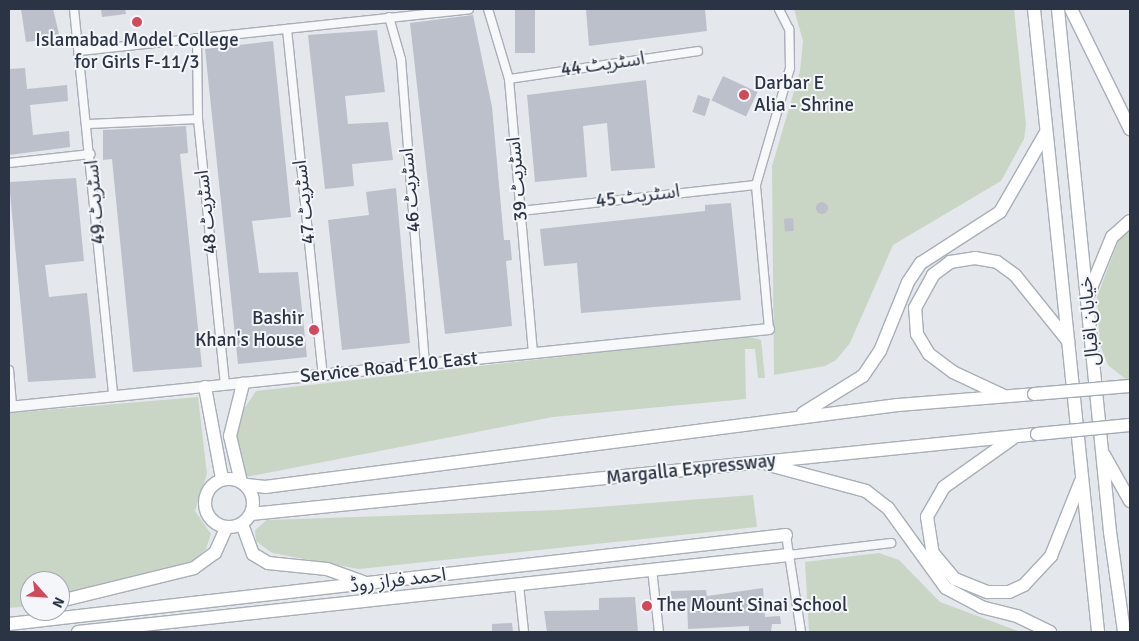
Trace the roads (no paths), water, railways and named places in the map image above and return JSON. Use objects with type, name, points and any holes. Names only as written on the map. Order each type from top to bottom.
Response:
[{"type":"main road","name":"خیابان اقبال","points":[[1034,9],[1045,134],[1098,632]]},
{"type":"main road","name":"خیابان اقبال","points":[[1058,9],[1088,295],[1102,453],[1124,632]]},
{"type":"main road","points":[[1071,9],[1130,129]]},
{"type":"main road","points":[[794,418],[863,376],[880,351],[908,282],[922,263],[1000,212],[1045,134]]},
{"type":"main road","points":[[1088,295],[1112,237],[1130,221]]},
{"type":"main road","points":[[1004,396],[953,372],[929,354],[917,334],[915,308],[933,275],[950,262],[974,258],[997,262],[1015,275],[1068,341]]},
{"type":"main road","points":[[242,384],[230,436],[244,484],[254,496],[251,514],[242,524],[226,528],[212,522],[205,510],[211,486],[222,479],[244,484]]},
{"type":"main road","name":"Margalla Expressway","points":[[244,484],[265,487],[794,418],[1004,396],[1130,386]]},
{"type":"main road","points":[[205,387],[222,479]]},
{"type":"main road","name":"Margalla Expressway","points":[[251,514],[1130,424]]},
{"type":"main road","points":[[1015,436],[955,476],[931,508],[928,517],[933,553],[955,579],[988,592],[1009,592],[1024,585],[1051,556],[1081,480]]},
{"type":"main road","points":[[1102,453],[1130,501]]},
{"type":"main road","points":[[763,463],[866,491],[888,508],[946,588],[981,607],[1017,616],[1050,632]]},
{"type":"main road","points":[[242,524],[253,554],[268,563],[327,569],[369,584]]},
{"type":"main road","points":[[70,599],[194,568],[216,553],[226,528]]},
{"type":"main road","name":"احمد فراز روڈ","points":[[9,624],[225,601],[786,535]]},
{"type":"main road","name":"احمد فراز روڈ","points":[[78,632],[789,555]]},
{"type":"main road","points":[[225,601],[233,608],[228,616]]},
{"type":"street","name":"اسٹریٹ 49","points":[[74,9],[88,124],[113,396]]},
{"type":"street","points":[[79,51],[469,9]]},
{"type":"street","name":"اسٹریٹ 39","points":[[488,9],[508,79],[533,353]]},
{"type":"street","points":[[769,328],[756,185],[790,68],[789,29],[780,9]]},
{"type":"street","name":"اسٹریٹ 46","points":[[389,17],[401,59],[425,364]]},
{"type":"street","name":"اسٹریٹ 47","points":[[287,29],[323,375]]},
{"type":"street","name":"اسٹریٹ 48","points":[[197,38],[198,119],[225,385]]},
{"type":"street","name":"اسٹریٹ 44","points":[[508,79],[698,51]]},
{"type":"street","points":[[88,124],[198,119]]},
{"type":"street","points":[[9,163],[91,154]]},
{"type":"street","name":"اسٹریٹ 45","points":[[520,211],[756,185]]},
{"type":"street","name":"Service Road F10 East","points":[[10,407],[769,328]]},
{"type":"street","points":[[9,370],[10,407]]},
{"type":"street","points":[[786,535],[794,576],[801,632]]},
{"type":"street","points":[[789,555],[891,544]]},
{"type":"street","points":[[652,569],[659,632]]},
{"type":"street","points":[[519,585],[524,632]]},
{"type":"place","name":"Islamabad Model College for Girls F-11/3","points":[[137,22]]},
{"type":"place","name":"Darbar E Alia - Shrine","points":[[744,95]]},
{"type":"place","name":"Bashir Khan's House","points":[[314,330]]},
{"type":"place","name":"The Mount Sinai School","points":[[647,606]]}]
